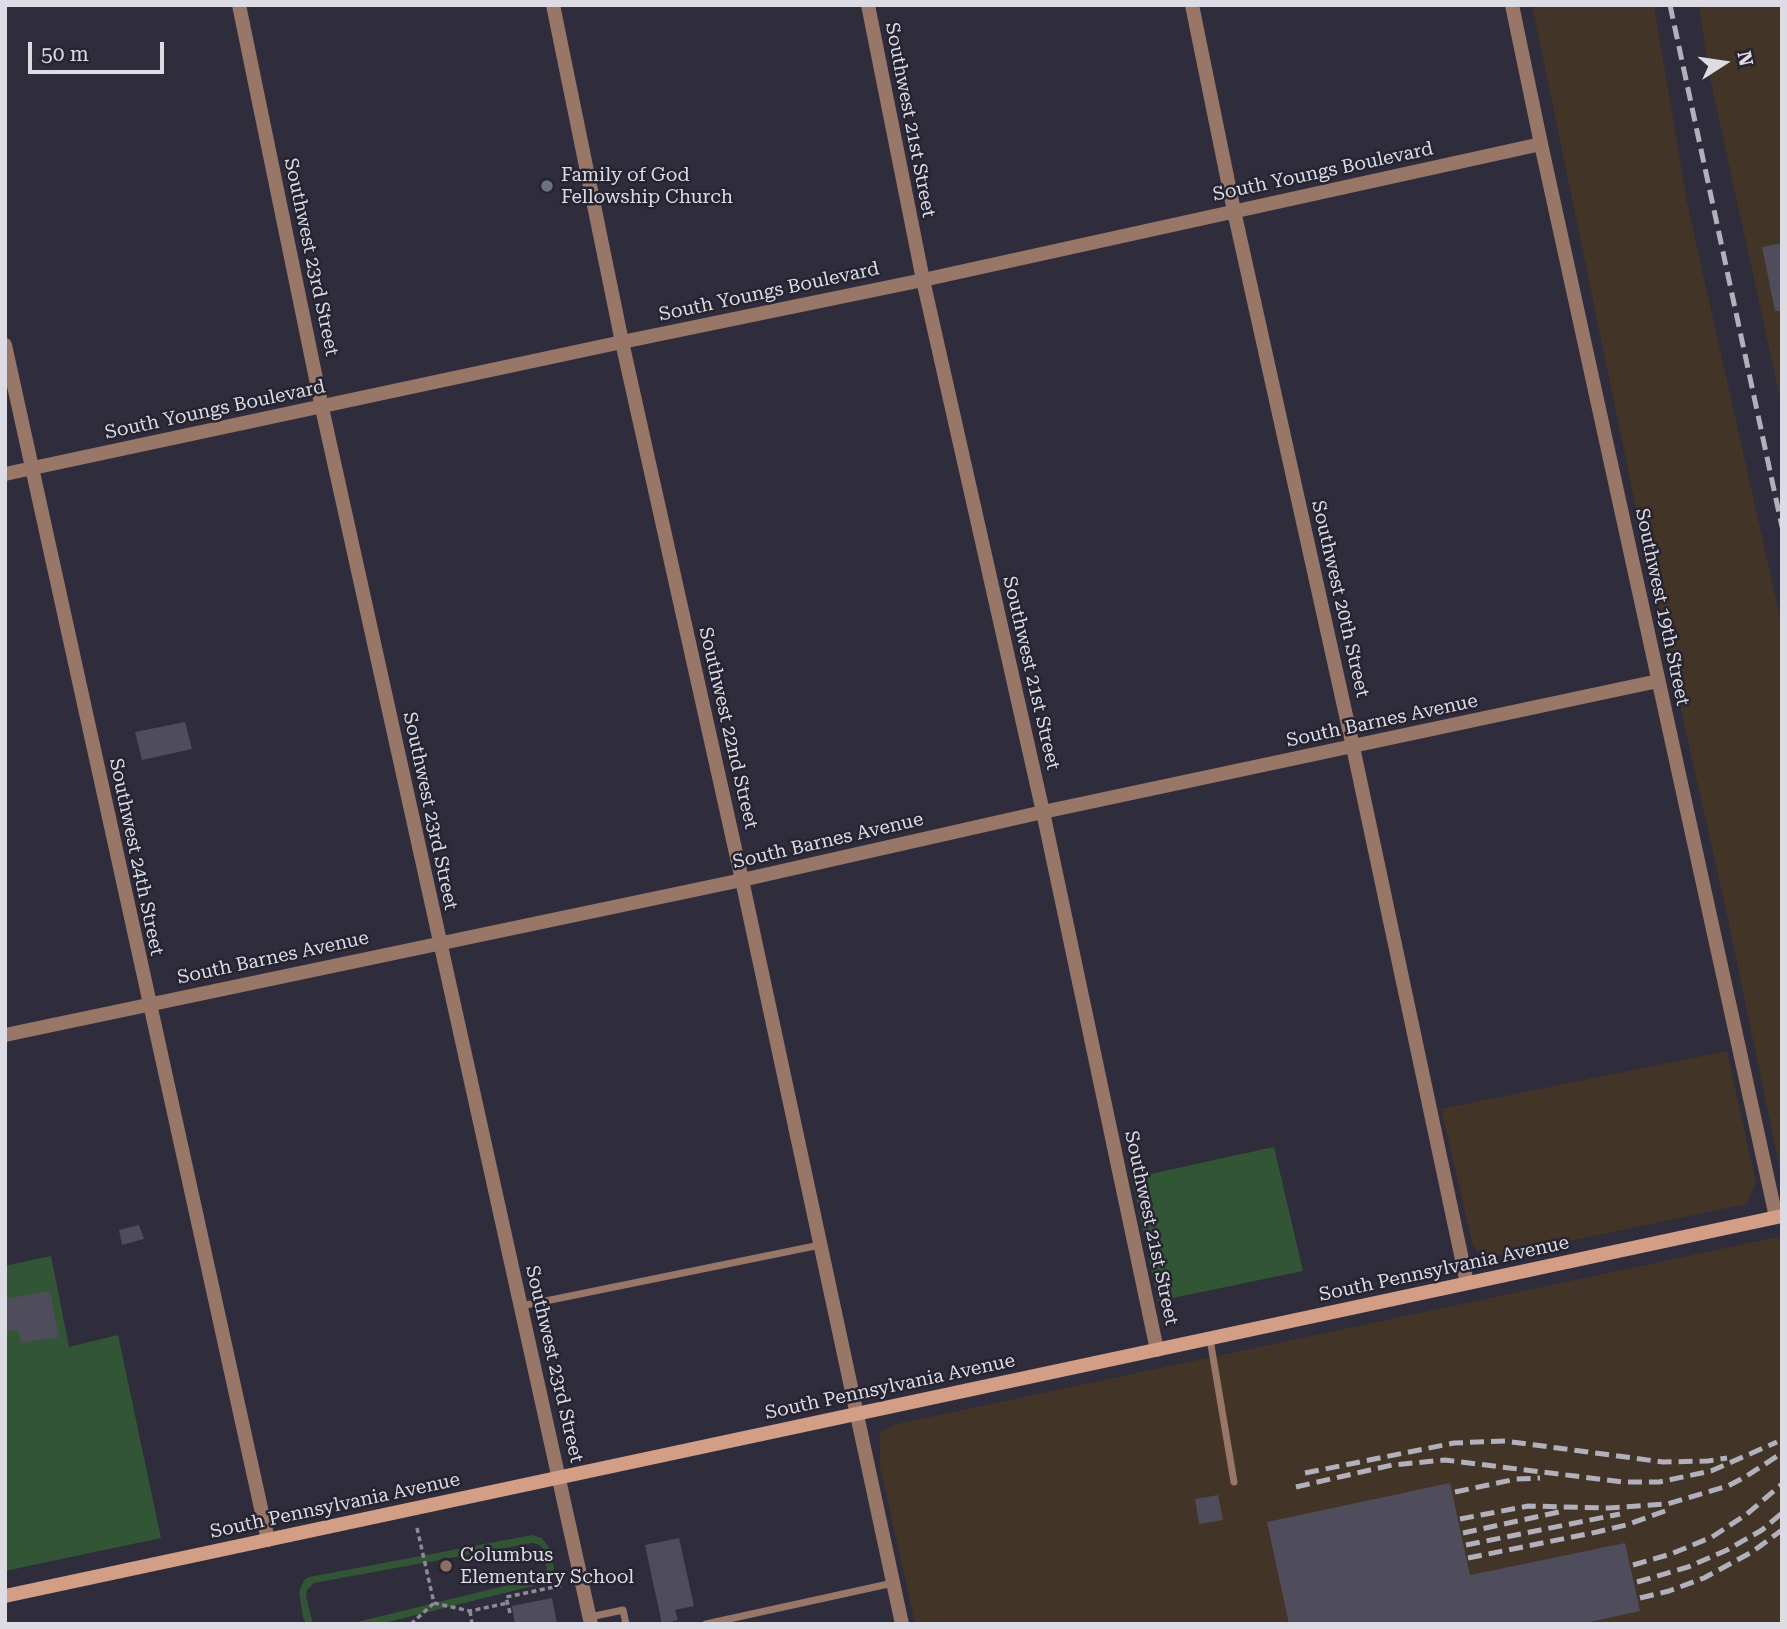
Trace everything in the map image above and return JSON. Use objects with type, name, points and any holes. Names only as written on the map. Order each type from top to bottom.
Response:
[{"type":"main road","name":"South Pennsylvania Avenue","points":[[5,1596],[1779,1216]]},
{"type":"street","name":"Southwest 23rd Street","points":[[239,5],[322,408],[590,1620]]},
{"type":"street","name":"Southwest 22nd Street","points":[[553,5],[622,342],[742,880],[902,1624]]},
{"type":"street","name":"Southwest 21st Street","points":[[868,5],[923,280],[1043,812],[1157,1350]]},
{"type":"street","name":"Southwest 20th Street","points":[[1192,5],[1234,211],[1353,747],[1467,1283]]},
{"type":"street","name":"Southwest 19th Street","points":[[1512,5],[1658,681],[1779,1216]]},
{"type":"street","name":"South Youngs Boulevard","points":[[5,474],[923,280],[1541,145]]},
{"type":"street","name":"Southwest 24th Street","points":[[5,345],[268,1540]]},
{"type":"street","name":"South Barnes Avenue","points":[[5,1035],[742,880],[1043,812],[1658,681]]},
{"type":"lane","points":[[522,1306],[820,1245]]},
{"type":"lane","points":[[1210,1339],[1234,1482]]},
{"type":"lane","points":[[706,1624],[808,1602],[843,1590],[893,1583]]},
{"type":"lane","points":[[808,1602],[811,1611]]},
{"type":"lane","points":[[590,1620],[623,1610],[626,1624]]},
{"type":"path","points":[[417,1528],[434,1603]]},
{"type":"path","points":[[510,1613],[506,1597],[564,1585]]},
{"type":"path","points":[[434,1603],[470,1611],[508,1604]]},
{"type":"path","points":[[411,1624],[434,1603]]},
{"type":"path","points":[[470,1611],[472,1624]]},
{"type":"shaded area","points":[[1532,5],[1654,5],[1687,202],[1782,626],[1782,1179],[1726,910],[1640,528]]},
{"type":"shaded area","points":[[1699,5],[1782,5],[1782,407],[1709,74]]},
{"type":"shaded area","points":[[1727,1051],[1756,1182],[1747,1204],[1483,1259],[1473,1246],[1441,1109]]},
{"type":"shaded area","points":[[1782,1236],[1782,1624],[915,1624],[880,1467],[880,1433],[892,1425]]},
{"type":"green space","points":[[1274,1147],[1303,1271],[1158,1301],[1132,1178]]},
{"type":"green space","points":[[51,1256],[69,1347],[118,1335],[161,1538],[5,1571],[5,1266]]},
{"type":"green space","points":[[532,1535],[542,1538],[550,1549],[554,1569],[545,1583],[380,1624],[349,1624],[541,1577],[547,1570],[543,1549],[532,1543],[314,1583],[307,1590],[306,1596],[313,1624],[306,1624],[303,1617],[299,1592],[304,1580],[309,1577]]},
{"type":"building","points":[[1782,243],[1782,311],[1775,311],[1762,247]]},
{"type":"building","points":[[185,722],[192,749],[142,760],[135,732]]},
{"type":"building","points":[[139,1225],[144,1239],[122,1245],[119,1230]]},
{"type":"building","points":[[50,1291],[59,1337],[21,1343],[18,1329],[5,1332],[5,1299]]},
{"type":"building","points":[[1450,1483],[1470,1575],[1625,1543],[1640,1611],[1580,1624],[1289,1624],[1267,1522]]},
{"type":"building","points":[[1218,1495],[1223,1520],[1199,1524],[1195,1499]]},
{"type":"building","points":[[679,1538],[694,1606],[675,1610],[678,1620],[662,1624],[645,1545]]},
{"type":"building","points":[[552,1598],[557,1624],[515,1624],[512,1606]]},
{"type":"railway","points":[[1670,5],[1782,527]]},
{"type":"railway","points":[[1305,1473],[1454,1443],[1505,1441],[1663,1462],[1727,1458]]},
{"type":"railway","points":[[1296,1487],[1392,1465],[1445,1460],[1623,1482],[1659,1482],[1711,1471],[1777,1442]]},
{"type":"railway","points":[[1460,1519],[1528,1506],[1608,1508],[1667,1504],[1728,1486],[1782,1453]]},
{"type":"railway","points":[[1455,1492],[1516,1479],[1540,1478]]},
{"type":"railway","points":[[1633,1565],[1671,1554],[1712,1537],[1747,1514],[1782,1484]]},
{"type":"railway","points":[[1468,1558],[1597,1532],[1668,1510]]},
{"type":"railway","points":[[1463,1533],[1559,1512]]},
{"type":"railway","points":[[1637,1582],[1688,1567],[1727,1550],[1762,1530],[1782,1513]]},
{"type":"railway","points":[[1466,1545],[1620,1514]]},
{"type":"railway","points":[[1640,1598],[1704,1578],[1752,1552],[1782,1530]]},
{"type":"place","name":"Family of God Fellowship Church","points":[[547,186]]},
{"type":"place","name":"Columbus Elementary School","points":[[446,1566]]}]
